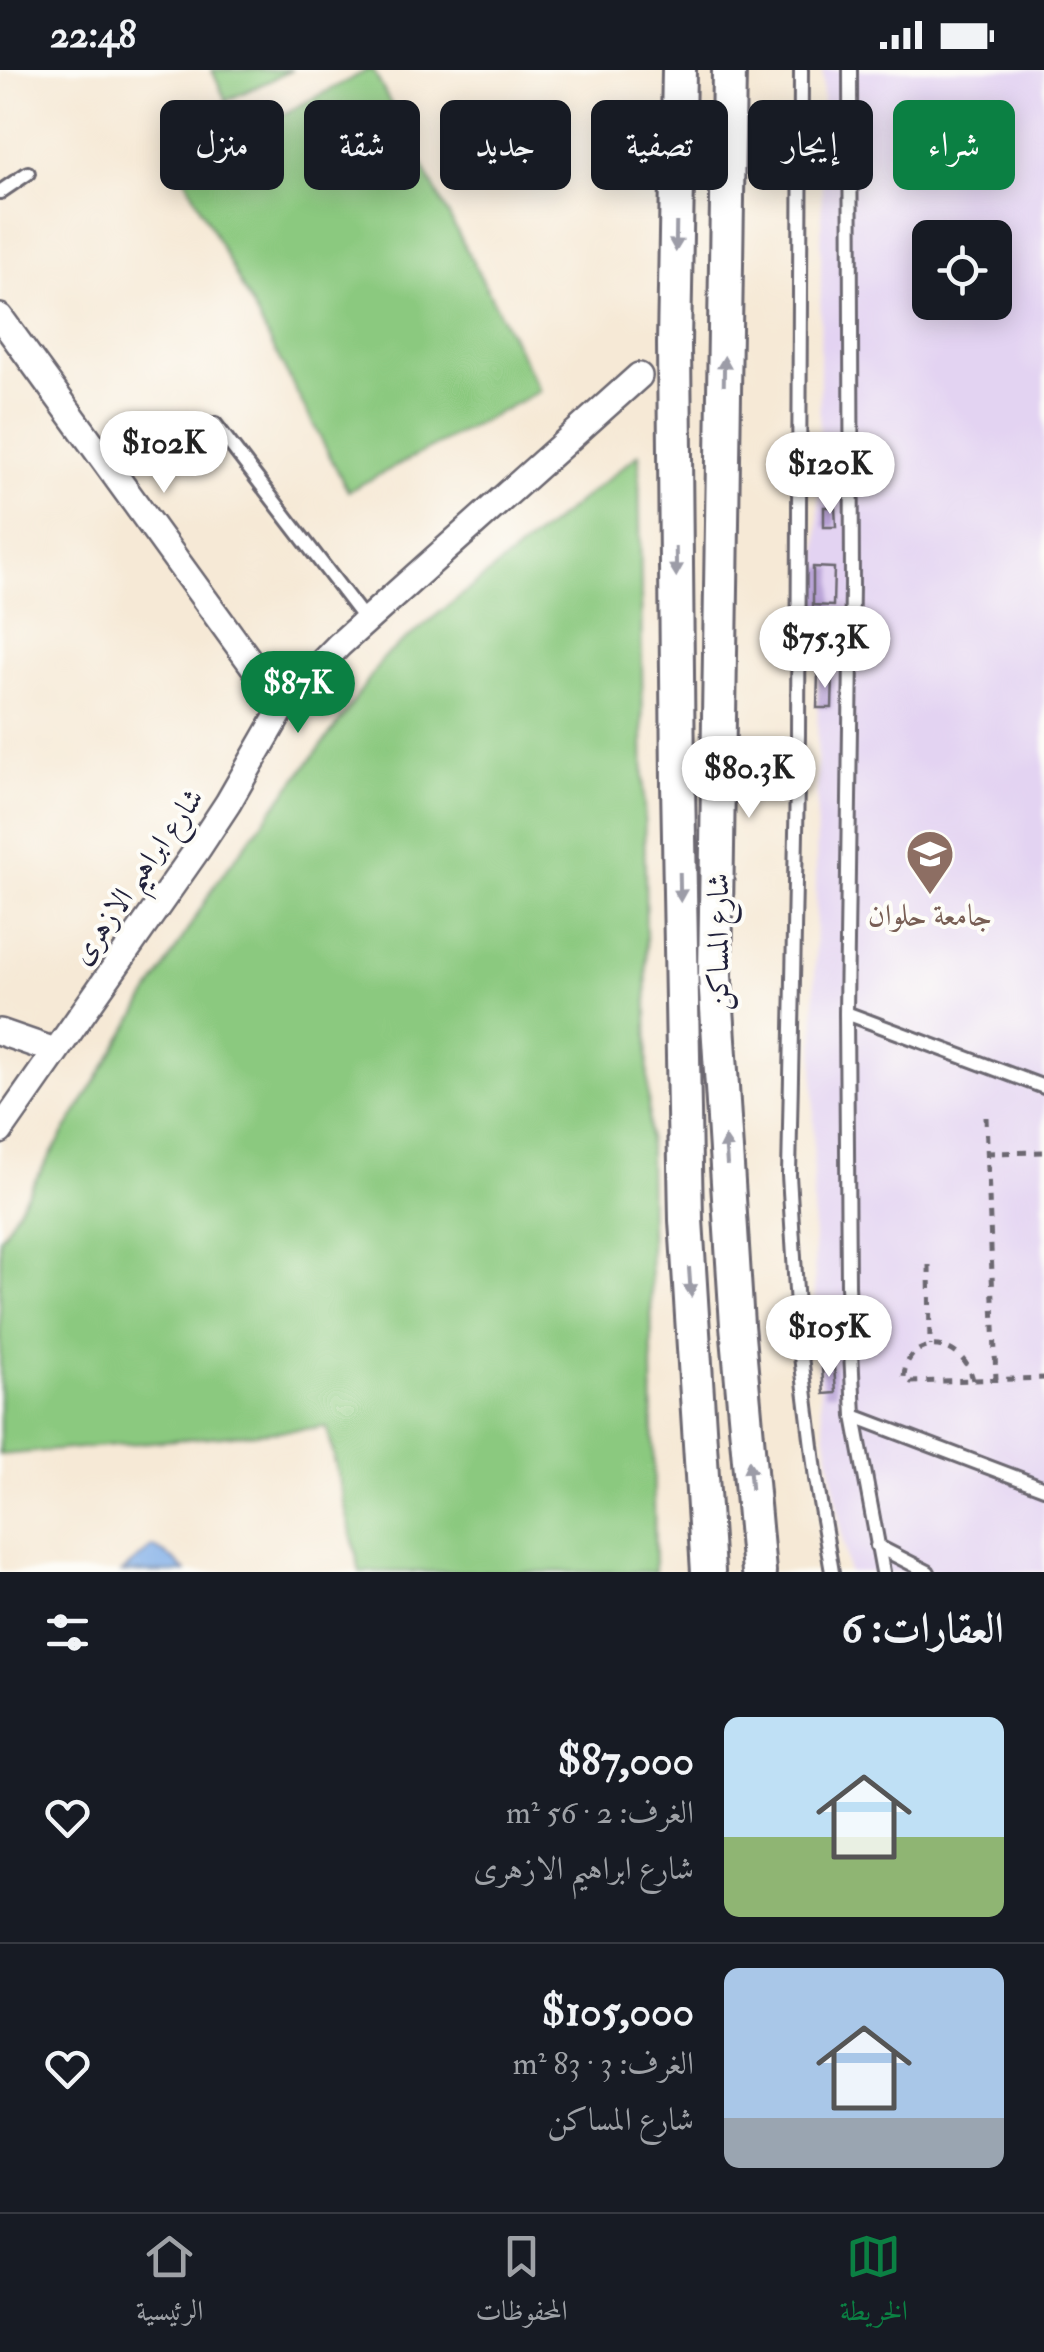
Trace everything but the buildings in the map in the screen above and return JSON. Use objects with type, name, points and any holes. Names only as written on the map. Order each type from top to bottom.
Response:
[{"type":"street","name":"شارع المساكن","points":[[679,70],[674,344],[686,1220],[708,1572]]},
{"type":"street","name":"شارع المساكن","points":[[729,70],[715,976],[737,1325],[759,1572]]},
{"type":"street","points":[[0,317],[283,707]]},
{"type":"street","name":"شارع ابراهيم الازهرى","points":[[0,1131],[197,850],[283,707],[319,664],[638,376]]},
{"type":"street","points":[[0,1032],[55,1050]]},
{"type":"lane","points":[[801,70],[798,734],[789,1175],[798,1340],[832,1572]]},
{"type":"lane","points":[[850,70],[852,585],[846,1188],[854,1416],[883,1572]]},
{"type":"lane","points":[[0,192],[28,173]]},
{"type":"lane","points":[[215,424],[366,621]]},
{"type":"lane","points":[[846,1013],[1044,1087]]},
{"type":"lane","points":[[854,1416],[1044,1488]]},
{"type":"lane","points":[[877,1546],[928,1572]]},
{"type":"path","points":[[986,1117],[996,1379]]},
{"type":"path","points":[[987,1153],[1044,1152]]},
{"type":"path","points":[[929,1265],[930,1346]]},
{"type":"path","points":[[974,1380],[958,1352],[941,1346],[917,1352],[904,1368],[905,1380],[911,1382],[1044,1378]]},
{"type":"shaded area","name":"جامعة حلوان","points":[[823,70],[1044,70],[1044,1572],[848,1572],[821,1405],[816,1342],[813,1200],[818,673],[813,567],[818,567],[822,190],[873,190],[873,100],[823,100]]},
{"type":"green space","points":[[212,70],[292,70],[228,100]]},
{"type":"green space","points":[[373,70],[389,100],[310,100]]},
{"type":"green space","points":[[304,103],[304,190],[420,190],[420,160],[540,391],[348,491],[191,190],[284,190],[284,114]]},
{"type":"green space","points":[[639,454],[655,1572],[360,1572],[327,1427],[0,1455],[0,1238],[217,882],[384,657]]},
{"type":"water","points":[[153,1547],[175,1560],[186,1572],[122,1572]]},
{"type":"place","name":"جامعة حلوان","points":[[930,896]]}]
